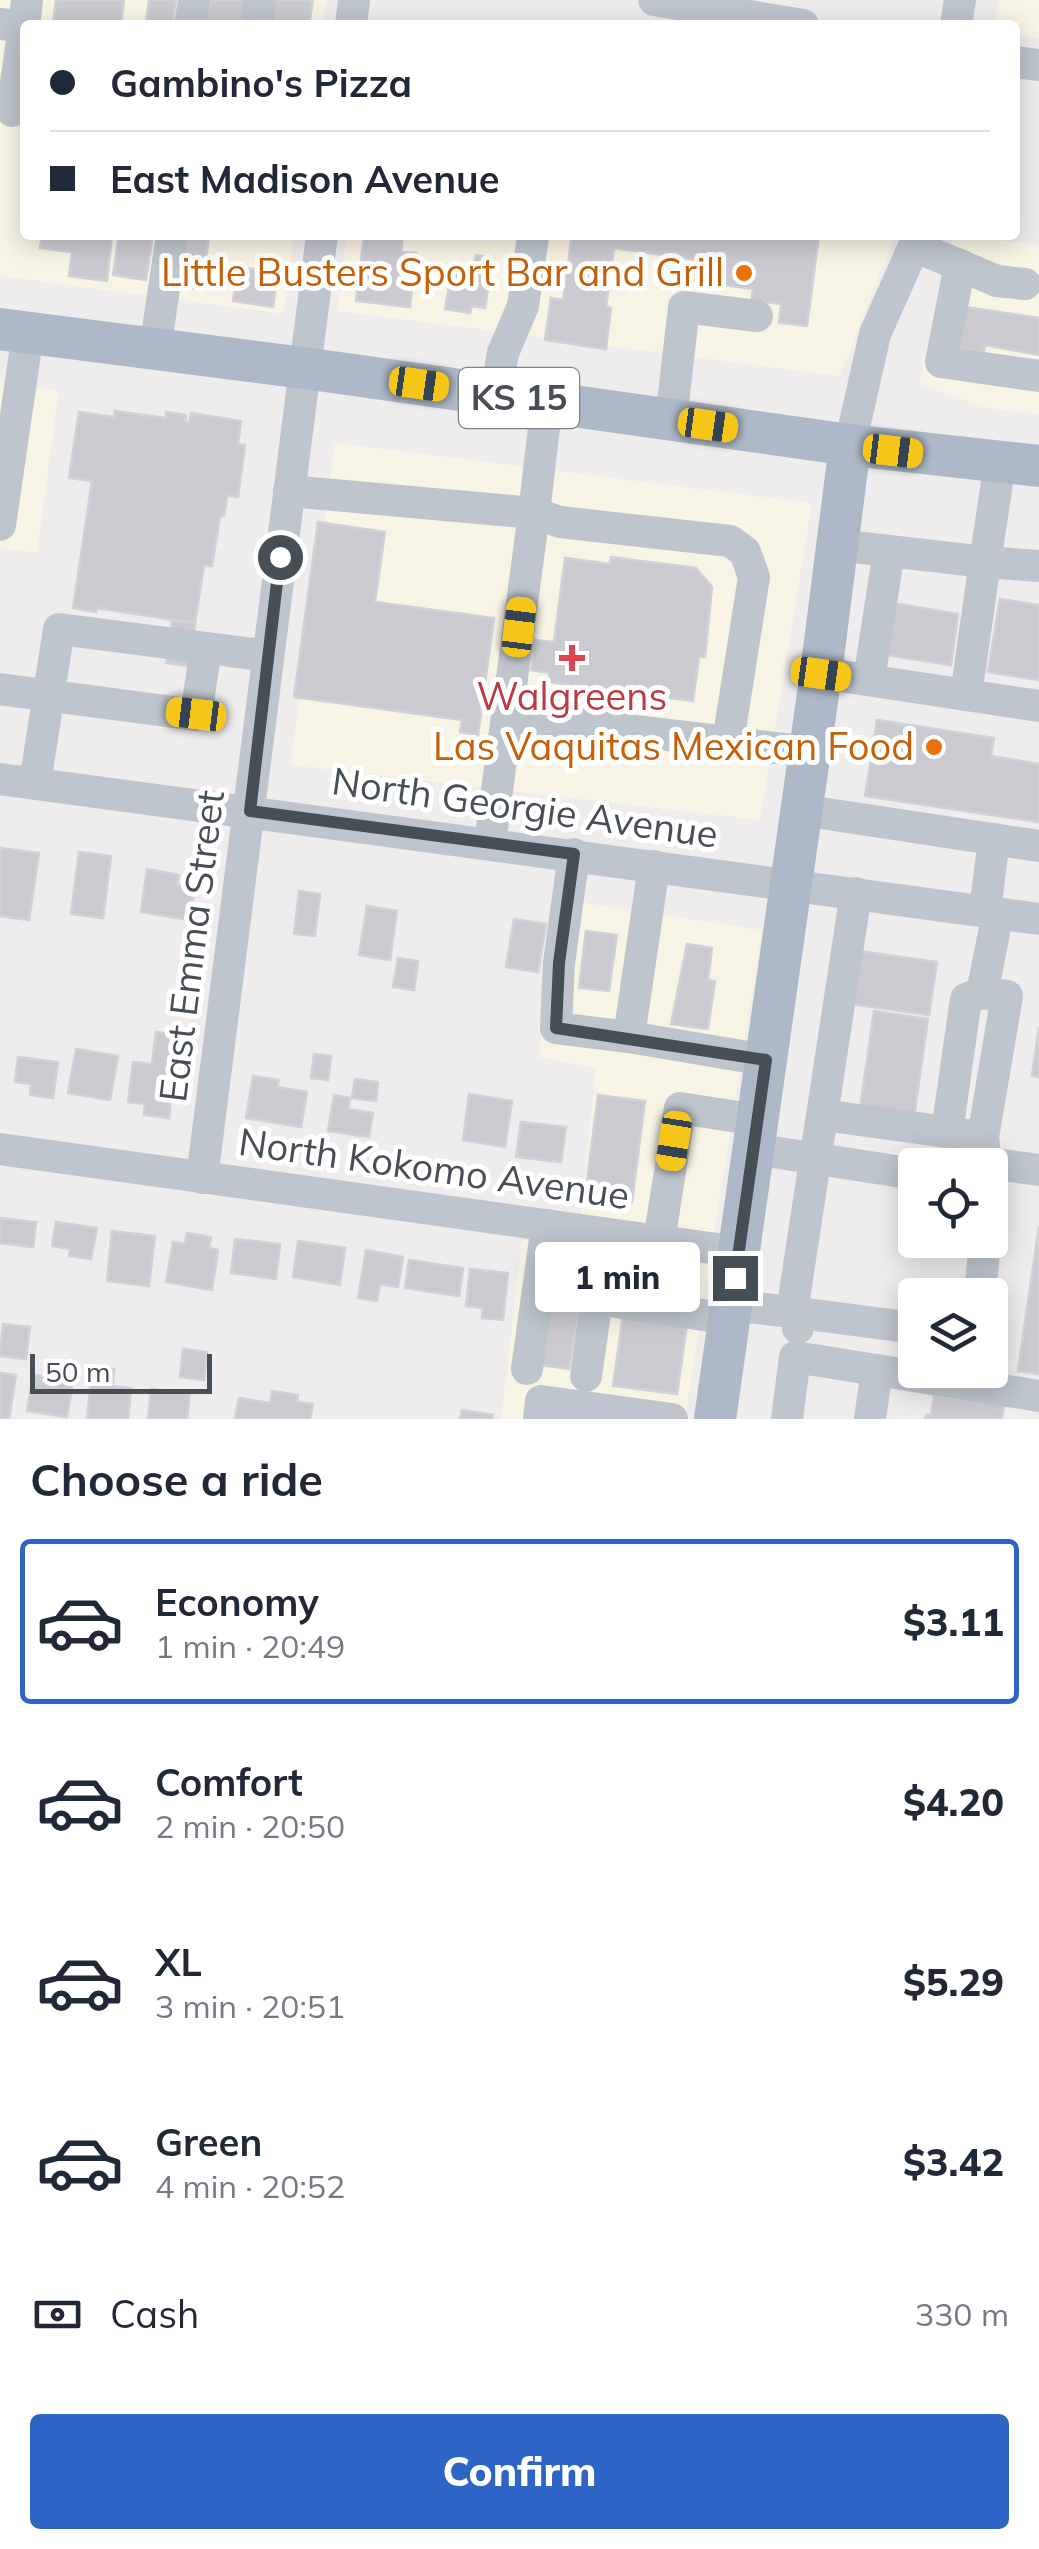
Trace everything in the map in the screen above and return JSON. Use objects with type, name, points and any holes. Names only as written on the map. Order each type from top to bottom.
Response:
[{"type":"main road","name":"KS 15","points":[[14,331],[850,446],[1020,464]]},
{"type":"main road","points":[[714,1419],[850,446]]},
{"type":"street","points":[[654,0],[736,20],[794,16]]},
{"type":"street","points":[[12,111],[17,17]]},
{"type":"street","points":[[155,349],[171,240]]},
{"type":"street","name":"East Emma Street","points":[[202,1178],[321,240]]},
{"type":"street","points":[[496,395],[503,353],[523,306],[533,240]]},
{"type":"street","points":[[850,446],[875,334],[916,241],[996,280],[1024,284]]},
{"type":"street","points":[[960,265],[942,362],[1039,376]]},
{"type":"street","points":[[672,420],[684,307],[758,316]]},
{"type":"street","points":[[0,525],[14,331]]},
{"type":"street","points":[[490,843],[547,402]]},
{"type":"street","points":[[966,695],[985,562],[1020,464]]},
{"type":"street","points":[[289,492],[534,513],[560,522],[730,540],[745,552],[754,577],[728,742]]},
{"type":"street","points":[[837,544],[1039,566]]},
{"type":"street","points":[[868,680],[889,550]]},
{"type":"street","points":[[35,783],[59,629],[268,656]]},
{"type":"street","points":[[0,689],[196,714],[206,648]]},
{"type":"street","points":[[821,674],[1039,706]]},
{"type":"street","points":[[508,716],[808,752]]},
{"type":"street","name":"North Georgie Avenue","points":[[0,778],[1039,919]]},
{"type":"street","points":[[801,810],[1039,846]]},
{"type":"street","points":[[985,1148],[994,994],[994,839]]},
{"type":"street","points":[[574,854],[559,963],[556,1028],[766,1060]]},
{"type":"street","points":[[629,1038],[654,866]]},
{"type":"street","points":[[787,1419],[799,1313],[793,1305],[856,894]]},
{"type":"street","points":[[948,1132],[966,999],[994,994]]},
{"type":"street","points":[[659,1241],[680,1108],[816,1159],[898,1171]]},
{"type":"street","points":[[824,1115],[948,1132],[974,1148]]},
{"type":"street","name":"North Kokomo Avenue","points":[[0,1150],[738,1252]]},
{"type":"street","points":[[1008,1161],[1039,1170]]},
{"type":"street","points":[[527,1369],[546,1225]]},
{"type":"street","points":[[586,1376],[597,1299],[730,1312],[799,1313],[898,1326]]},
{"type":"street","points":[[795,1357],[1039,1397],[1037,1419]]},
{"type":"street","points":[[870,1419],[877,1370]]},
{"type":"street","points":[[538,1419],[541,1401],[672,1419]]},
{"type":"shaded area","points":[[0,0],[326,0],[324,20],[20,20],[20,240],[293,240],[283,314],[0,276]]},
{"type":"shaded area","points":[[998,0],[1039,0],[1039,38],[1020,36],[1020,20],[995,20]]},
{"type":"shaded area","points":[[345,240],[893,240],[840,376],[338,311]]},
{"type":"shaded area","points":[[953,240],[1039,245],[1039,414],[980,407],[919,383]]},
{"type":"shaded area","points":[[0,383],[59,391],[37,553],[0,548]]},
{"type":"shaded area","points":[[335,443],[812,503],[760,820],[290,765]]},
{"type":"shaded area","points":[[556,899],[762,930],[685,1419],[501,1419],[522,1241],[579,1229],[596,1068],[539,1057]]},
{"type":"building","points":[[56,0],[124,0],[122,20],[54,20]]},
{"type":"building","points":[[149,0],[176,0],[173,20],[147,20]]},
{"type":"building","points":[[210,0],[247,0],[245,20],[207,20]]},
{"type":"building","points":[[275,0],[313,0],[310,20],[272,20]]},
{"type":"building","points":[[41,240],[111,240],[107,281],[69,276],[72,252],[40,248]]},
{"type":"building","points":[[118,240],[152,240],[146,280],[113,275]]},
{"type":"building","points":[[180,240],[208,240],[203,289],[185,287],[186,272],[177,271]]},
{"type":"building","points":[[363,240],[402,240],[401,252],[416,253],[410,307],[356,301]]},
{"type":"building","points":[[571,240],[818,240],[807,326],[779,323],[781,304],[751,300],[753,289],[694,281],[697,260],[614,248],[606,307],[611,308],[606,349],[545,340],[551,298],[563,300]]},
{"type":"building","points":[[476,255],[493,258],[485,308],[472,306],[470,313],[445,309],[452,269],[473,272]]},
{"type":"building","points":[[239,267],[278,273],[273,307],[233,301]]},
{"type":"building","points":[[959,306],[1039,318],[1039,355],[985,345],[984,352],[953,348]]},
{"type":"building","points":[[115,411],[166,418],[166,412],[186,415],[185,422],[189,423],[191,413],[241,421],[238,444],[245,445],[238,497],[227,496],[224,516],[220,516],[212,566],[204,565],[195,623],[73,608],[92,481],[69,478],[79,412],[114,417]]},
{"type":"building","points":[[318,522],[385,532],[375,602],[494,618],[478,735],[460,732],[462,720],[294,697]]},
{"type":"building","name":"Walgreens","points":[[611,557],[696,568],[712,587],[705,657],[699,657],[693,701],[548,682],[549,673],[531,670],[535,640],[554,642],[565,558],[610,564]]},
{"type":"building","points":[[1000,599],[1039,605],[1039,680],[988,672]]},
{"type":"building","points":[[893,603],[958,614],[951,665],[886,655]]},
{"type":"building","points":[[172,620],[195,623],[189,666],[166,663]]},
{"type":"building","points":[[877,720],[994,738],[991,756],[1039,764],[1039,822],[865,796]]},
{"type":"building","points":[[0,848],[39,853],[29,920],[0,916]]},
{"type":"building","points":[[79,852],[111,856],[103,918],[71,914]]},
{"type":"building","points":[[147,869],[179,875],[177,885],[195,888],[190,920],[141,912]]},
{"type":"building","points":[[299,891],[320,894],[315,936],[294,934]]},
{"type":"building","points":[[367,906],[397,911],[390,960],[359,955]]},
{"type":"building","points":[[514,919],[546,924],[538,972],[506,967]]},
{"type":"building","points":[[586,931],[617,935],[609,991],[579,988]]},
{"type":"building","points":[[687,944],[712,948],[708,980],[715,981],[708,1029],[671,1024]]},
{"type":"building","points":[[860,951],[937,962],[929,1015],[852,1004]]},
{"type":"building","points":[[398,958],[418,961],[414,990],[393,987]]},
{"type":"building","points":[[874,1011],[928,1019],[914,1117],[860,1109]]},
{"type":"building","points":[[1039,1027],[1039,1077],[1032,1076]]},
{"type":"building","points":[[156,1032],[176,1034],[169,1118],[144,1115],[145,1104],[128,1102],[133,1062],[152,1064]]},
{"type":"building","points":[[76,1049],[118,1056],[110,1100],[68,1093]]},
{"type":"building","points":[[314,1054],[331,1056],[328,1080],[311,1078]]},
{"type":"building","points":[[18,1057],[58,1062],[53,1098],[30,1095],[31,1084],[15,1082]]},
{"type":"building","points":[[253,1076],[279,1080],[277,1087],[307,1092],[301,1127],[246,1118]]},
{"type":"building","points":[[355,1079],[378,1082],[376,1101],[352,1098]]},
{"type":"building","points":[[469,1094],[512,1101],[505,1147],[463,1140]]},
{"type":"building","points":[[334,1095],[350,1098],[348,1109],[373,1113],[369,1137],[328,1131]]},
{"type":"building","points":[[598,1095],[645,1101],[632,1202],[585,1196]]},
{"type":"building","points":[[521,1122],[566,1127],[561,1162],[516,1157]]},
{"type":"building","points":[[0,1218],[36,1222],[33,1247],[0,1243]]},
{"type":"building","points":[[56,1222],[97,1228],[91,1259],[69,1256],[70,1249],[52,1246]]},
{"type":"building","points":[[1039,1226],[1039,1374],[1018,1371]]},
{"type":"building","points":[[112,1231],[155,1236],[149,1286],[107,1281]]},
{"type":"building","points":[[187,1233],[211,1237],[209,1248],[218,1250],[212,1290],[166,1282],[173,1242],[185,1244]]},
{"type":"building","points":[[235,1239],[280,1244],[276,1279],[231,1273]]},
{"type":"building","points":[[298,1241],[345,1248],[340,1285],[293,1277]]},
{"type":"building","points":[[366,1250],[403,1257],[398,1287],[380,1284],[377,1301],[358,1298]]},
{"type":"building","points":[[409,1260],[463,1268],[459,1296],[405,1288]]},
{"type":"building","points":[[470,1269],[508,1273],[503,1320],[482,1318],[483,1308],[466,1306]]},
{"type":"building","points":[[553,1288],[582,1293],[569,1369],[541,1365]]},
{"type":"building","points":[[623,1315],[687,1324],[677,1394],[613,1386]]},
{"type":"building","points":[[3,1324],[30,1327],[26,1359],[0,1356]]},
{"type":"building","points":[[183,1349],[207,1352],[204,1380],[180,1377]]},
{"type":"building","points":[[92,1367],[114,1369],[113,1386],[131,1388],[128,1419],[87,1419]]},
{"type":"building","points":[[0,1373],[16,1375],[9,1419],[0,1418]]},
{"type":"building","points":[[33,1375],[73,1381],[67,1417],[27,1411]]},
{"type":"building","points":[[151,1389],[190,1393],[187,1419],[148,1419]]},
{"type":"building","points":[[272,1391],[298,1395],[297,1402],[313,1404],[310,1419],[235,1419],[239,1398],[270,1403]]},
{"type":"building","points":[[934,1396],[1004,1405],[1002,1419],[925,1419],[931,1415]]},
{"type":"building","points":[[462,1410],[493,1415],[492,1419],[460,1419]]},
{"type":"place","name":"Little Busters Sport Bar and Grill","points":[[744,273]]},
{"type":"place","name":"Walgreens","points":[[572,658]]},
{"type":"place","name":"Las Vaquitas Mexican Food","points":[[934,747]]},
{"type":"route","points":[[280,557],[250,811],[574,854],[559,963],[556,1028],[766,1060],[735,1278]]}]
